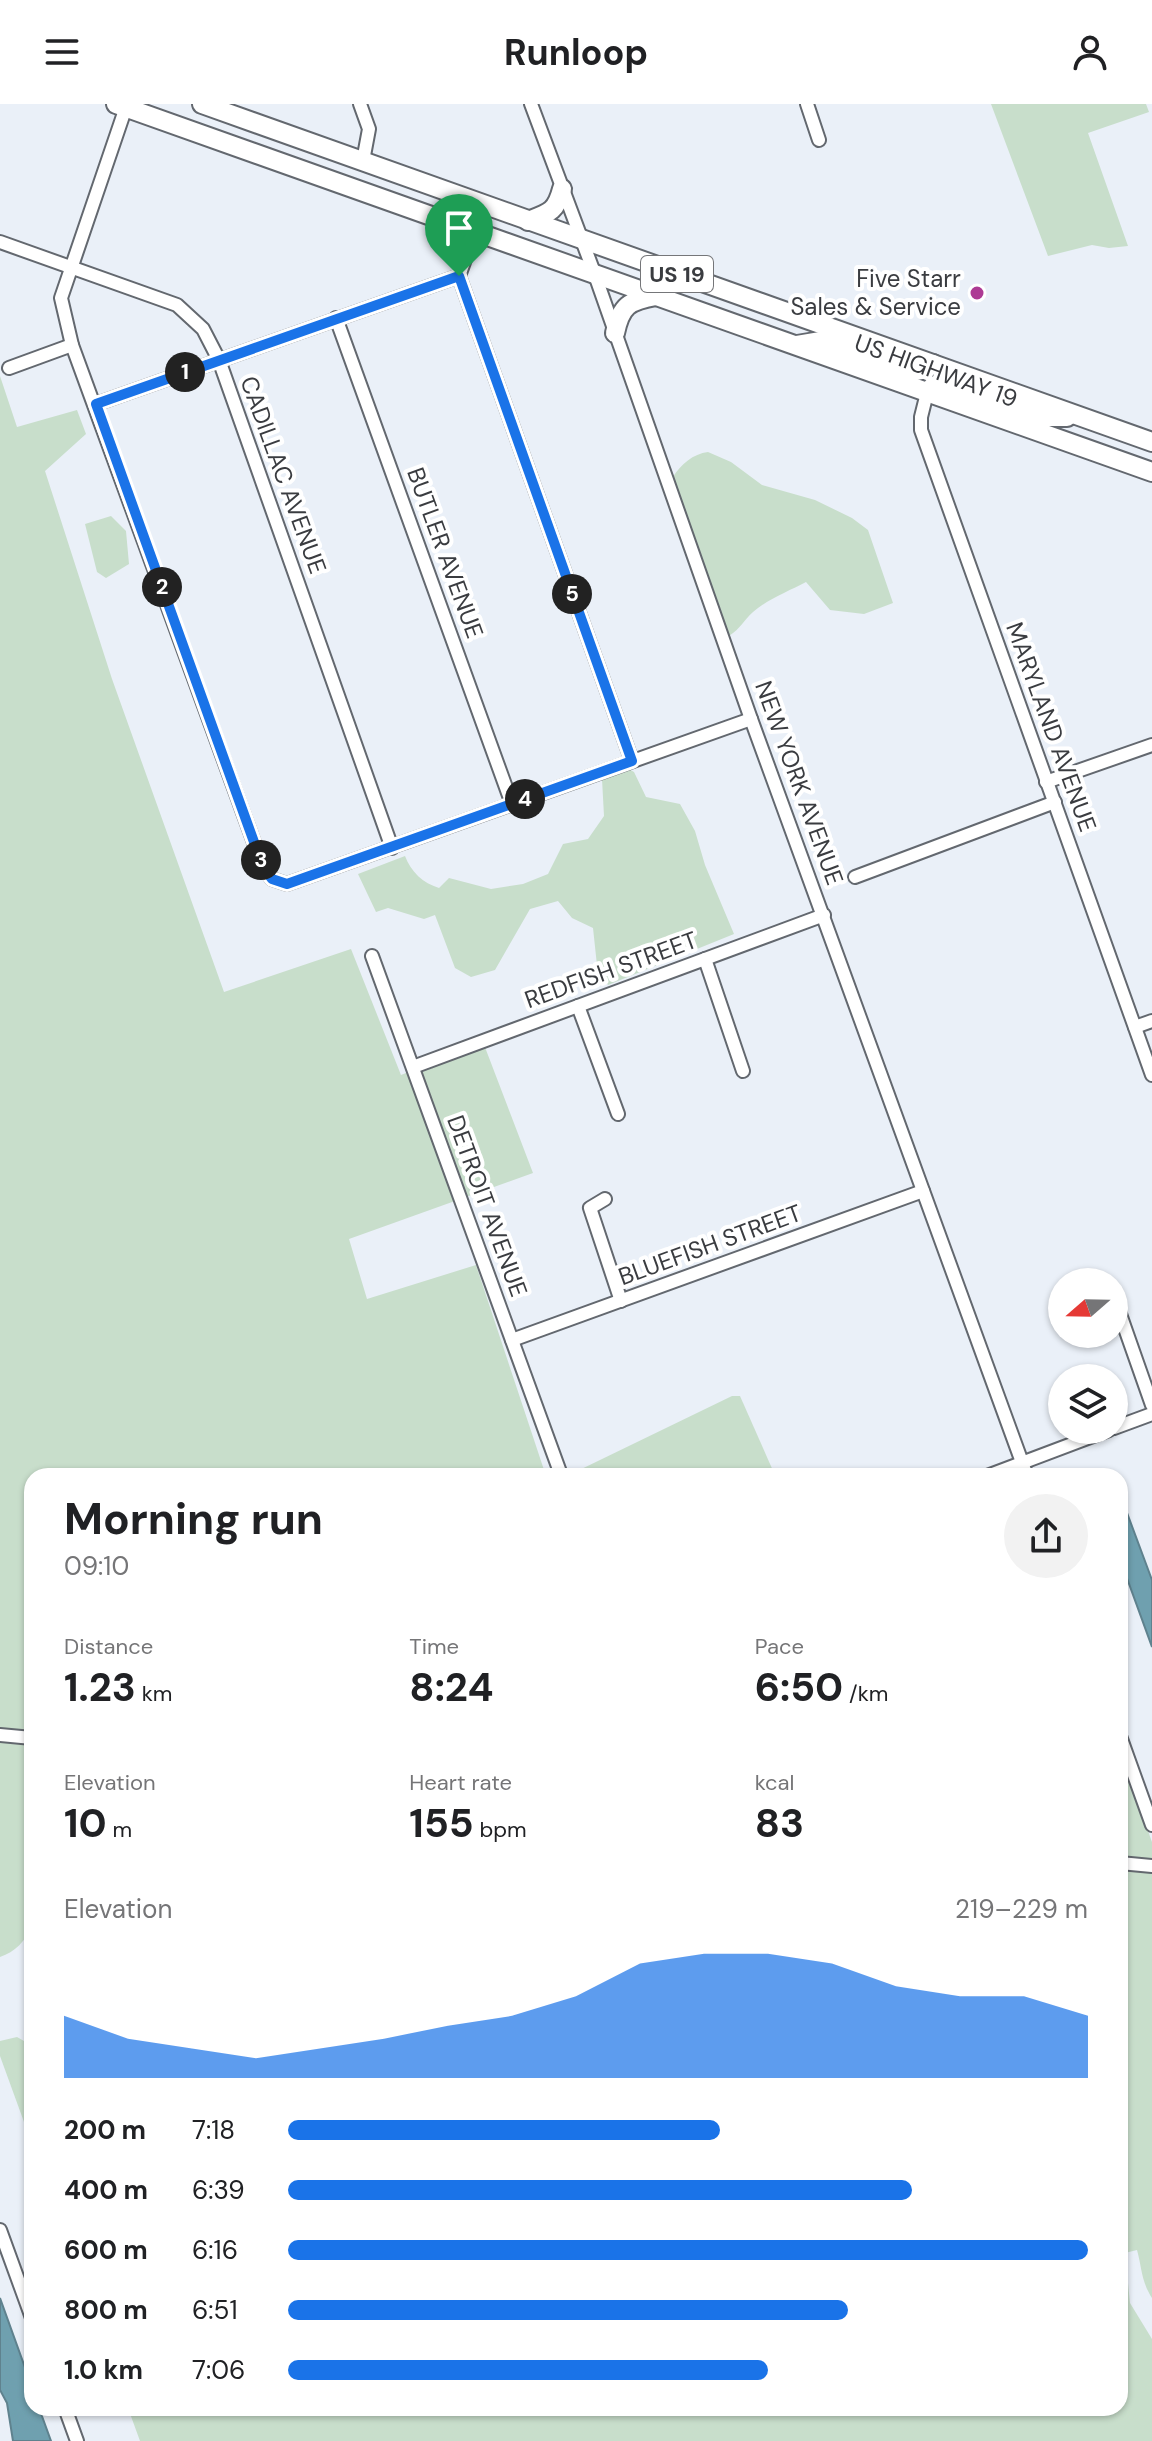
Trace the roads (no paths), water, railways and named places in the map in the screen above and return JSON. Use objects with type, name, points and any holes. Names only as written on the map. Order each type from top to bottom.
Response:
[{"type":"highway","name":"US HIGHWAY 19","points":[[202,104],[1152,442]]},
{"type":"highway","name":"US HIGHWAY 19","points":[[121,106],[1152,472]]},
{"type":"highway","points":[[528,221],[553,210],[559,204],[562,189]]},
{"type":"highway","points":[[615,333],[619,315],[627,305],[638,299],[656,296]]},
{"type":"highway","points":[[794,345],[821,341],[909,372],[933,364]]},
{"type":"highway","points":[[927,393],[933,386],[946,384],[1039,417],[1082,417]]},
{"type":"highway","points":[[1127,463],[1152,457]]},
{"type":"street","points":[[360,104],[369,129],[363,161]]},
{"type":"street","name":"NEW YORK AVENUE","points":[[531,104],[1023,1468]]},
{"type":"street","points":[[807,104],[819,140]]},
{"type":"street","points":[[121,106],[61,298],[72,345],[263,867],[272,879],[287,884],[751,719]]},
{"type":"street","points":[[475,232],[459,276],[632,761]]},
{"type":"street","name":"CADILLAC AVENUE","points":[[0,242],[177,305],[203,329],[219,360],[392,848]]},
{"type":"street","points":[[96,404],[459,276]]},
{"type":"street","name":"BUTLER AVENUE","points":[[336,318],[512,804]]},
{"type":"street","points":[[9,368],[72,345]]},
{"type":"street","name":"MARYLAND AVENUE","points":[[927,393],[921,430],[1152,1075]]},
{"type":"street","points":[[1046,782],[1152,745]]},
{"type":"street","points":[[855,877],[1055,802]]},
{"type":"street","name":"REDFISH STREET","points":[[413,1067],[824,915]]},
{"type":"street","name":"DETROIT AVENUE","points":[[372,956],[559,1468]]},
{"type":"street","points":[[705,959],[743,1071]]},
{"type":"street","points":[[578,1006],[618,1114]]},
{"type":"street","points":[[1135,1027],[1152,1021]]},
{"type":"street","name":"BLUEFISH STREET","points":[[512,1340],[923,1191]]},
{"type":"street","points":[[605,1199],[590,1208],[621,1301]]},
{"type":"street","points":[[1128,1337],[1152,1405]]},
{"type":"street","points":[[1128,1423],[1152,1414]]},
{"type":"street","points":[[1028,1468],[1080,1444]]},
{"type":"street","points":[[0,1735],[24,1737]]},
{"type":"street","points":[[1128,1758],[1152,1825]]},
{"type":"street","points":[[1128,1864],[1152,1866]]},
{"type":"street","points":[[0,2230],[24,2296]]},
{"type":"street","points":[[68,2416],[77,2441]]},
{"type":"water","points":[[1128,1516],[1152,1580],[1152,1647],[1128,1581]]},
{"type":"water","points":[[0,2298],[24,2365],[24,2416],[42,2416],[51,2441],[13,2441],[7,2403],[0,2390]]},
{"type":"place","name":"Five Starr Sales & Service","points":[[977,293]]}]
